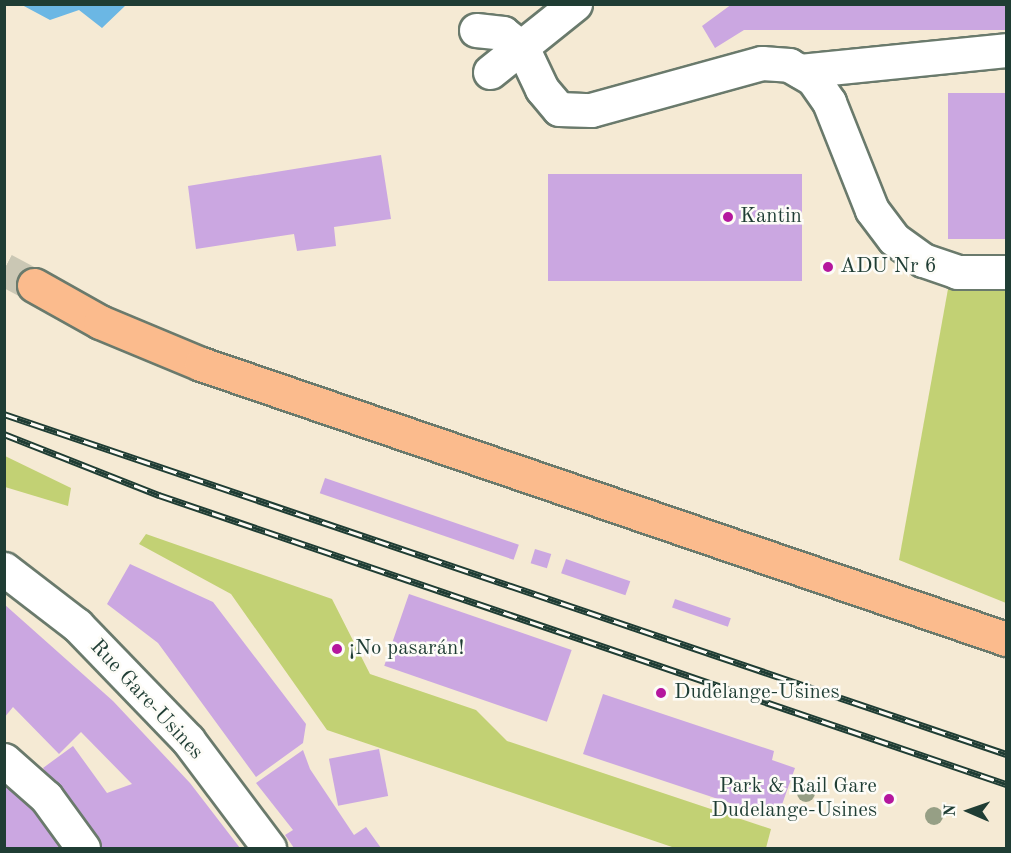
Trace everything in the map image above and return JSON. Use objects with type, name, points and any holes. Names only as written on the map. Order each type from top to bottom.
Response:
[{"type":"main road","points":[[34,285],[100,322],[201,364],[1006,639]]},
{"type":"street","points":[[490,72],[523,49],[575,4]]},
{"type":"street","points":[[476,30],[503,33],[523,49],[542,89],[559,108],[591,110],[762,63],[789,65],[813,79],[829,102],[872,210],[894,239],[923,260],[957,272],[1006,272]]},
{"type":"street","points":[[800,71],[1006,50]]},
{"type":"street","name":"Rue Gare-Usines","points":[[4,569],[77,625],[188,740],[269,849]]},
{"type":"street","points":[[4,760],[46,797],[83,849]]},
{"type":"green space","points":[[948,289],[1006,289],[1006,603],[899,560]]},
{"type":"green space","points":[[5,456],[71,488],[68,506],[5,487]]},
{"type":"green space","points":[[146,534],[332,599],[370,674],[476,710],[507,741],[771,829],[766,848],[675,848],[327,730],[231,594],[139,544]]},
{"type":"water","points":[[22,5],[126,5],[102,28],[79,10],[50,20]]},
{"type":"building","points":[[732,4],[1006,4],[1006,30],[744,30],[715,48],[702,26]]},
{"type":"building","points":[[948,93],[1006,93],[1006,239],[948,239]]},
{"type":"building","points":[[381,155],[391,219],[334,227],[336,246],[297,251],[294,234],[196,249],[188,186]]},
{"type":"building","points":[[548,174],[802,174],[802,281],[548,281]]},
{"type":"building","points":[[325,478],[519,545],[514,560],[320,493]]},
{"type":"building","points":[[535,549],[551,554],[547,568],[531,563]]},
{"type":"building","points":[[566,559],[630,581],[625,595],[561,573]]},
{"type":"building","points":[[130,564],[213,602],[306,724],[303,743],[256,777],[158,643],[107,604]]},
{"type":"building","points":[[409,594],[572,650],[547,722],[384,666]]},
{"type":"building","points":[[675,599],[731,618],[728,627],[672,608]]},
{"type":"building","points":[[4,604],[113,701],[190,783],[240,848],[101,848],[43,768],[73,746],[107,793],[132,784],[81,732],[59,754],[13,707],[4,718]]},
{"type":"building","points":[[603,694],[774,751],[772,760],[795,768],[779,813],[755,805],[754,811],[583,754]]},
{"type":"building","points":[[379,749],[388,796],[338,806],[329,759]]},
{"type":"building","points":[[303,750],[310,769],[354,835],[366,827],[381,848],[294,848],[285,835],[293,830],[256,783]]},
{"type":"building","points":[[4,781],[34,809],[66,848],[4,848]]},
{"type":"tunnel","points":[[4,269],[34,285]]},
{"type":"railway","points":[[4,414],[1006,754]]},
{"type":"railway","points":[[4,434],[159,495],[1006,784]]},
{"type":"place","name":"Kantin","points":[[728,217]]},
{"type":"place","name":"ADU Nr 6","points":[[828,267]]},
{"type":"place","name":"¡No pasarán!","points":[[337,649]]},
{"type":"place","name":"Dudelange-Usines","points":[[661,693]]},
{"type":"place","name":"Park & Rail Gare Dudelange-Usines","points":[[889,799]]}]
